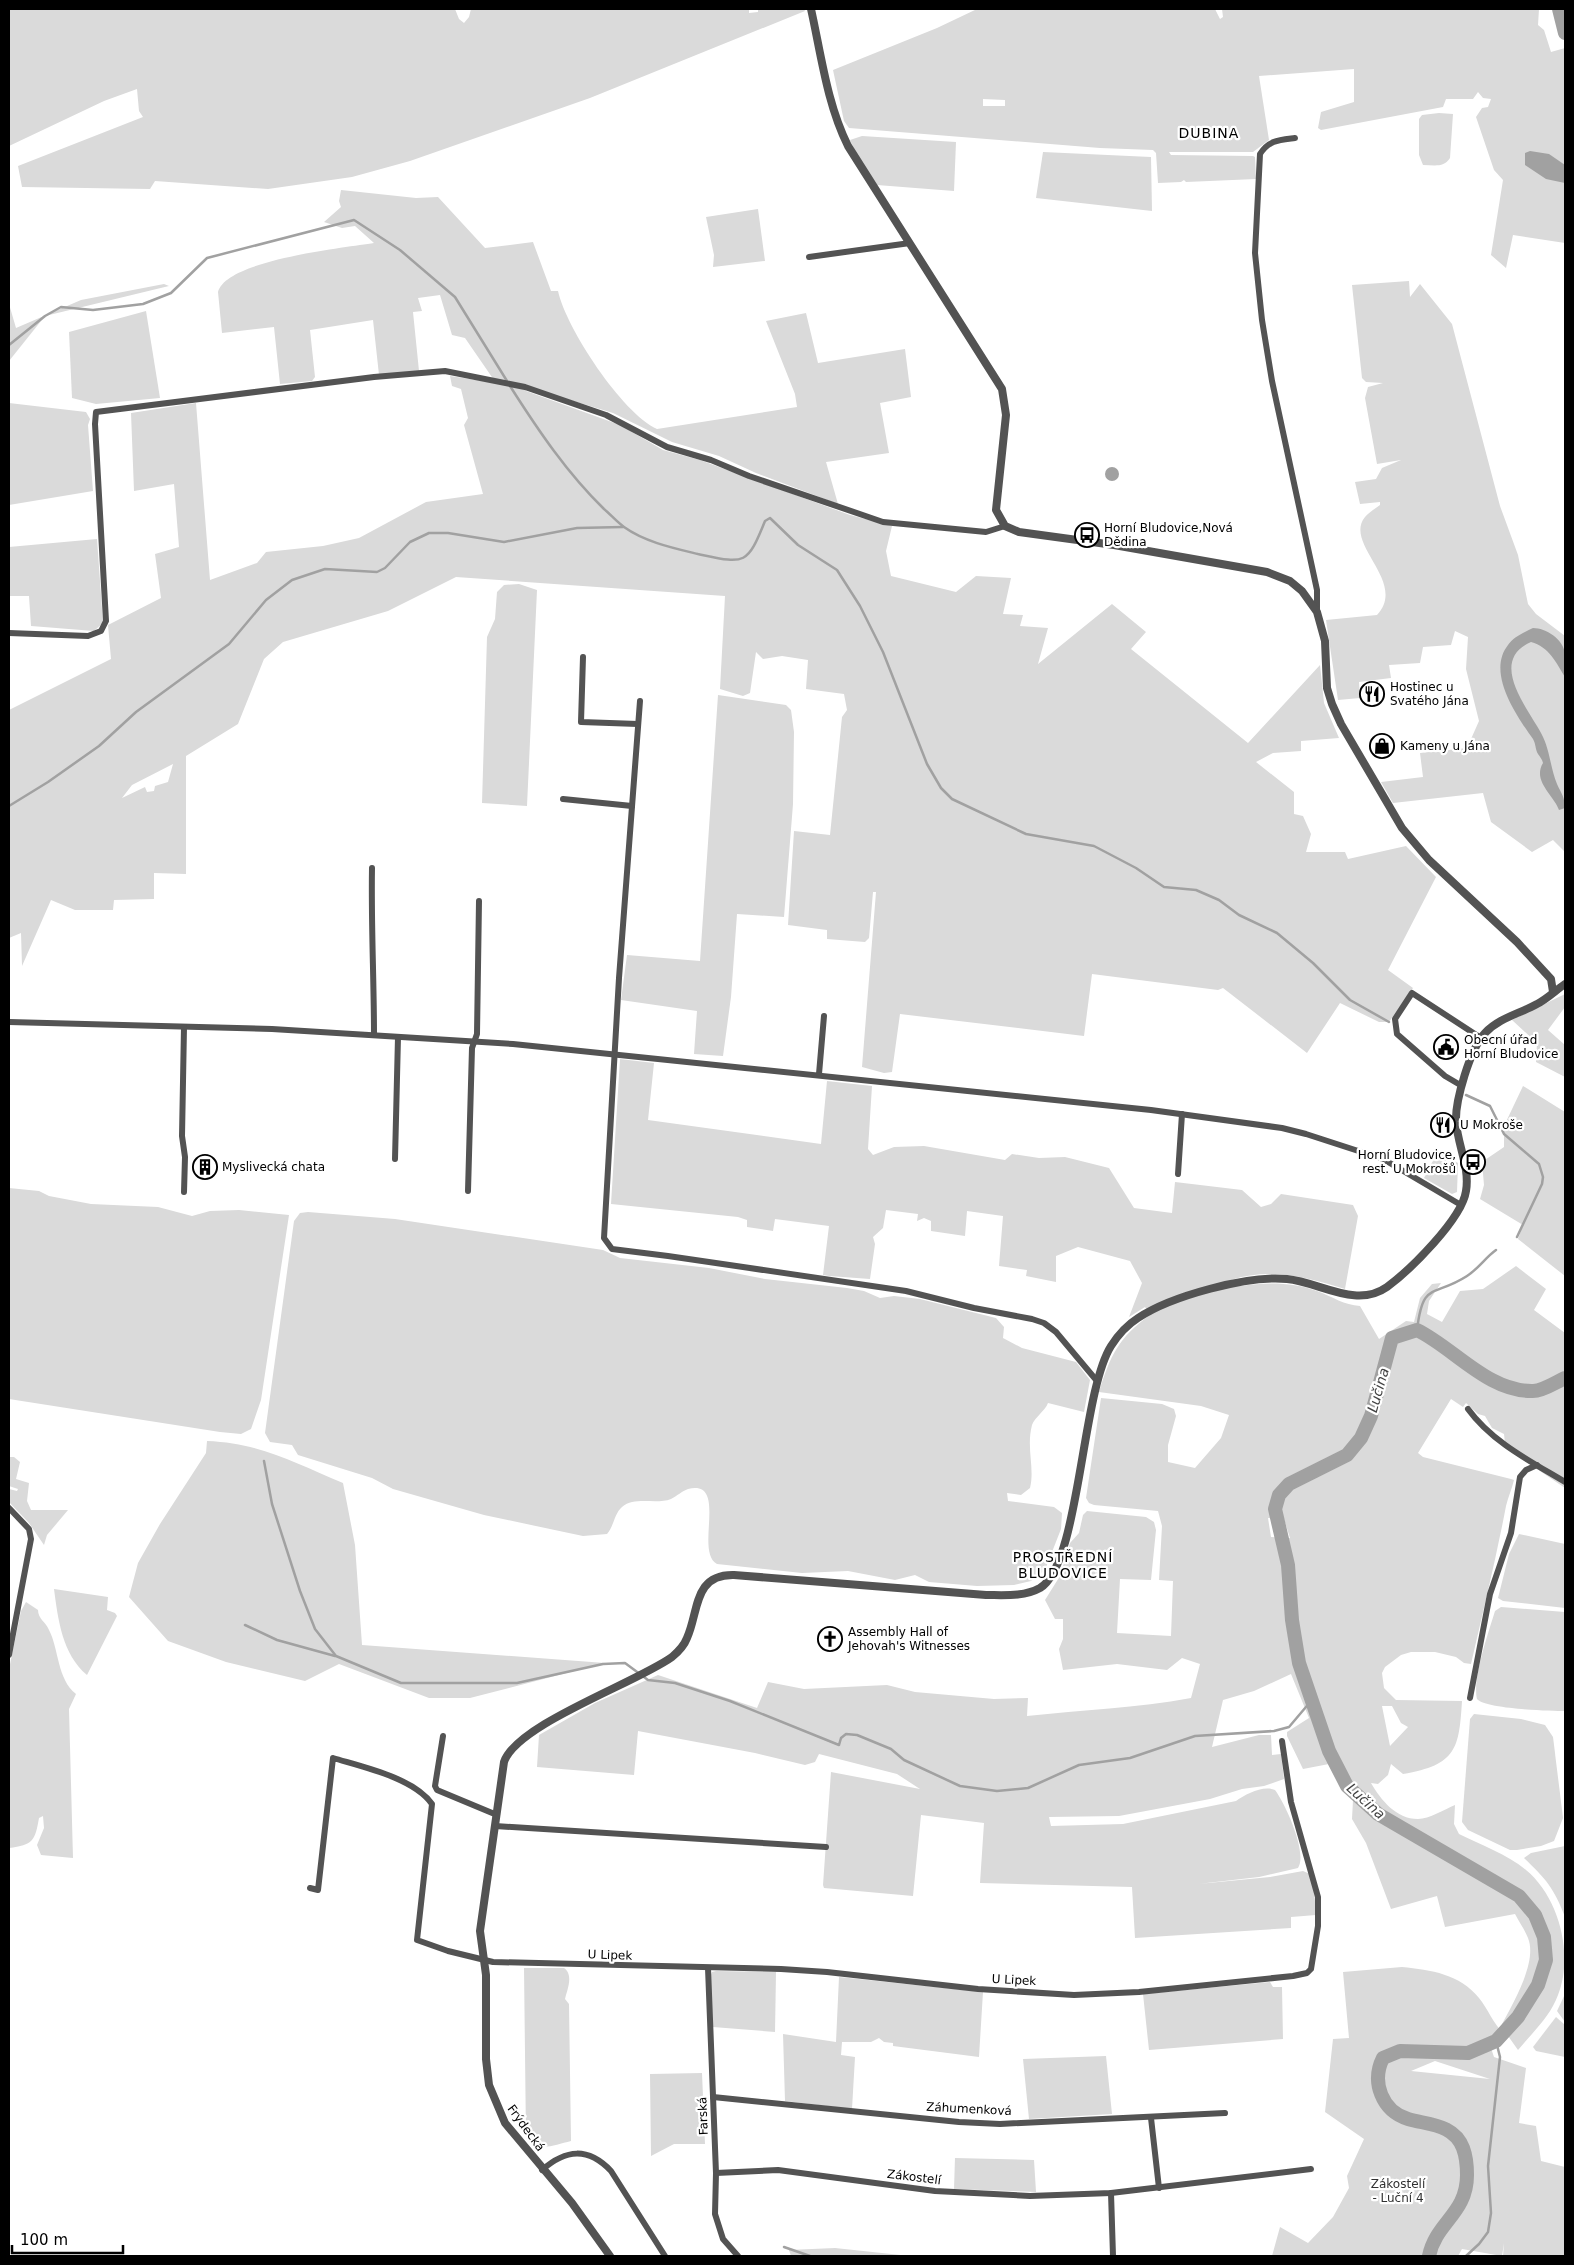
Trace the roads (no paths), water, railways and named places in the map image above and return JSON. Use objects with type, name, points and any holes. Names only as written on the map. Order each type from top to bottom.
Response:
[{"type":"street","points":[[811,9],[841,131],[855,159],[984,359],[1004,395],[1006,415],[996,504],[997,514],[1005,526],[1018,532],[1124,547],[1276,574],[1290,581],[1302,591],[1317,612]]},
{"type":"street","points":[[1295,138],[1274,140],[1265,146],[1260,154],[1255,253],[1262,320],[1272,381],[1317,590],[1317,612],[1325,642],[1328,688],[1332,704],[1341,724],[1397,821],[1422,854],[1517,942],[1551,979],[1553,992]]},
{"type":"street","points":[[809,257],[910,244]]},
{"type":"street","points":[[9,633],[88,636],[101,631],[106,621],[94,424],[96,412],[374,377],[445,371],[524,387],[606,415],[667,447],[719,463],[767,483],[883,522],[986,532],[1005,526]]},
{"type":"street","points":[[583,657],[581,722],[638,724]]},
{"type":"street","points":[[640,701],[604,1238],[612,1249],[906,1291],[974,1308],[1032,1319],[1044,1323],[1056,1332],[1097,1381]]},
{"type":"street","points":[[563,799],[632,806]]},
{"type":"street","points":[[372,868],[371,919],[374,974],[374,1035]]},
{"type":"street","points":[[468,1191],[473,1042],[477,1034],[479,901]]},
{"type":"street","points":[[9,1022],[184,1026],[374,1035],[473,1042],[615,1054],[1080,1101],[1282,1128],[1346,1146],[1383,1159],[1462,1205],[1467,1179],[1456,1123],[1458,1104],[1462,1086],[1481,1038],[1498,1022],[1537,1004],[1565,984]]},
{"type":"street","points":[[1462,1086],[1445,1076],[1398,1034],[1395,1019],[1412,993],[1481,1038]]},
{"type":"street","points":[[819,1074],[824,1016]]},
{"type":"street","points":[[184,1026],[182,1136],[185,1157],[184,1192]]},
{"type":"street","points":[[395,1159],[398,1037]]},
{"type":"street","points":[[1178,1174],[1182,1114]]},
{"type":"street","name":"Frýdecká","points":[[610,2256],[588,2224],[505,2123],[492,2096],[486,2059],[487,1997],[480,1931],[504,1762],[515,1745],[533,1730],[667,1661],[681,1648],[688,1638],[699,1594],[708,1583],[724,1575],[986,1595],[1024,1594],[1040,1588],[1053,1574],[1060,1555],[1076,1493],[1097,1381],[1110,1348],[1122,1331],[1139,1317],[1172,1301],[1256,1279],[1286,1279],[1304,1282],[1351,1296],[1364,1296],[1381,1290],[1418,1258],[1452,1221],[1462,1205]]},
{"type":"street","points":[[1468,1408],[1481,1426],[1500,1442],[1565,1482]]},
{"type":"street","points":[[1470,1698],[1490,1594],[1511,1533],[1520,1477],[1526,1470],[1537,1465]]},
{"type":"street","points":[[9,1508],[29,1529],[31,1539],[9,1656]]},
{"type":"street","points":[[442,1736],[435,1786],[437,1790],[497,1815]]},
{"type":"street","name":"U Lipek","points":[[310,1888],[321,1891],[333,1758],[377,1771],[424,1793],[432,1804],[417,1940],[483,1960],[610,1966],[827,1972],[978,1989],[1074,1995],[1148,1991],[1285,1977],[1307,1973],[1312,1962],[1318,1897],[1291,1802],[1282,1741]]},
{"type":"street","points":[[495,1826],[826,1847]]},
{"type":"street","name":"Farská","points":[[708,1968],[716,2172],[715,2214],[717,2227],[727,2245],[738,2256]]},
{"type":"street","name":"Záhumenková","points":[[713,2098],[975,2123],[1151,2118],[1225,2113]]},
{"type":"street","points":[[1151,2118],[1159,2188]]},
{"type":"street","points":[[542,2170],[555,2159],[569,2154],[586,2155],[604,2164],[665,2256]]},
{"type":"street","name":"Zákostelí","points":[[716,2172],[778,2170],[935,2191],[1030,2196],[1111,2193],[1311,2169]]},
{"type":"street","points":[[1111,2193],[1113,2256]]},
{"type":"waterway","name":"Lučina","points":[[1559,9],[1565,33]]},
{"type":"waterway","points":[[9,345],[45,316],[61,307],[93,310],[143,304],[171,293],[207,258],[354,220],[400,250],[455,297],[507,381]]},
{"type":"waterway","points":[[510,386],[565,466],[604,509],[621,525],[632,532],[650,541],[669,547],[735,560],[748,554],[754,547],[765,521],[770,518],[798,545],[837,570],[860,606],[883,652],[927,764],[941,788],[952,799],[1026,834],[1094,846],[1136,868],[1164,887],[1196,890],[1219,900],[1239,915],[1277,933],[1313,963],[1350,1000],[1389,1022]]},
{"type":"waterway","points":[[9,806],[48,782],[99,746],[136,712],[229,644],[266,600],[292,580],[325,569],[377,572],[385,568],[410,542],[429,533],[448,533],[504,542],[577,528],[623,527]]},
{"type":"waterway","points":[[1466,1095],[1490,1106],[1504,1134],[1539,1164],[1543,1177],[1542,1184],[1517,1237]]},
{"type":"waterway","points":[[1417,1330],[1419,1314],[1426,1297],[1432,1292],[1467,1276],[1496,1250]]},
{"type":"waterway","name":"Lučina","points":[[1429,2256],[1438,2234],[1457,2209],[1466,2188],[1467,2175],[1464,2151],[1454,2134],[1432,2124],[1408,2119],[1391,2109],[1381,2094],[1379,2086],[1378,2077],[1383,2058],[1400,2051],[1468,2053],[1496,2041],[1518,2017],[1538,1985],[1546,1960],[1544,1937],[1535,1915],[1519,1896],[1378,1814],[1347,1786],[1329,1751],[1299,1663],[1292,1620],[1288,1565],[1275,1509],[1279,1495],[1289,1484],[1347,1455],[1361,1438],[1371,1416],[1392,1338],[1417,1330],[1486,1377],[1517,1389],[1537,1391],[1565,1378]]},
{"type":"waterway","points":[[264,1461],[272,1504],[300,1591],[315,1629],[336,1656],[401,1683],[517,1683],[603,1664],[625,1663],[648,1680],[675,1683],[730,1701],[839,1745],[841,1738],[846,1734],[857,1735],[891,1749],[904,1760],[960,1786],[997,1791],[1028,1788],[1079,1765],[1130,1758],[1195,1736],[1274,1731],[1289,1727],[1311,1701]]},
{"type":"waterway","points":[[245,1625],[277,1640],[335,1656]]},
{"type":"waterway","points":[[1466,2256],[1488,2232],[1491,2213],[1488,2166],[1500,2057],[1496,2041]]},
{"type":"waterway","points":[[784,2247],[810,2256]]},
{"type":"place","name":"Horní Bludovice,Nová Dědina","points":[[1087,535]]},
{"type":"place","name":"Hostinec u Svatého Jána","points":[[1372,694]]},
{"type":"place","name":"Kameny u Jána","points":[[1382,746]]},
{"type":"place","name":"Obecní úřad Horní Bludovice","points":[[1446,1047]]},
{"type":"place","name":"U Mokroše","points":[[1443,1125]]},
{"type":"place","name":"Horní Bludovice, rest. U Mokrošů","points":[[1473,1162]]},
{"type":"place","name":"Myslivecká chata","points":[[205,1167]]},
{"type":"place","name":"Assembly Hall of Jehovah's Witnesses","points":[[830,1639]]},
{"type":"district","name":"DUBINA","points":[[1209,133]]},
{"type":"district","name":"PROSTŘEDNÍ BLUDOVICE","points":[[1063,1565]]},
{"type":"park label","name":"Zákostelí - Luční 4","points":[[1398,2191]]}]
